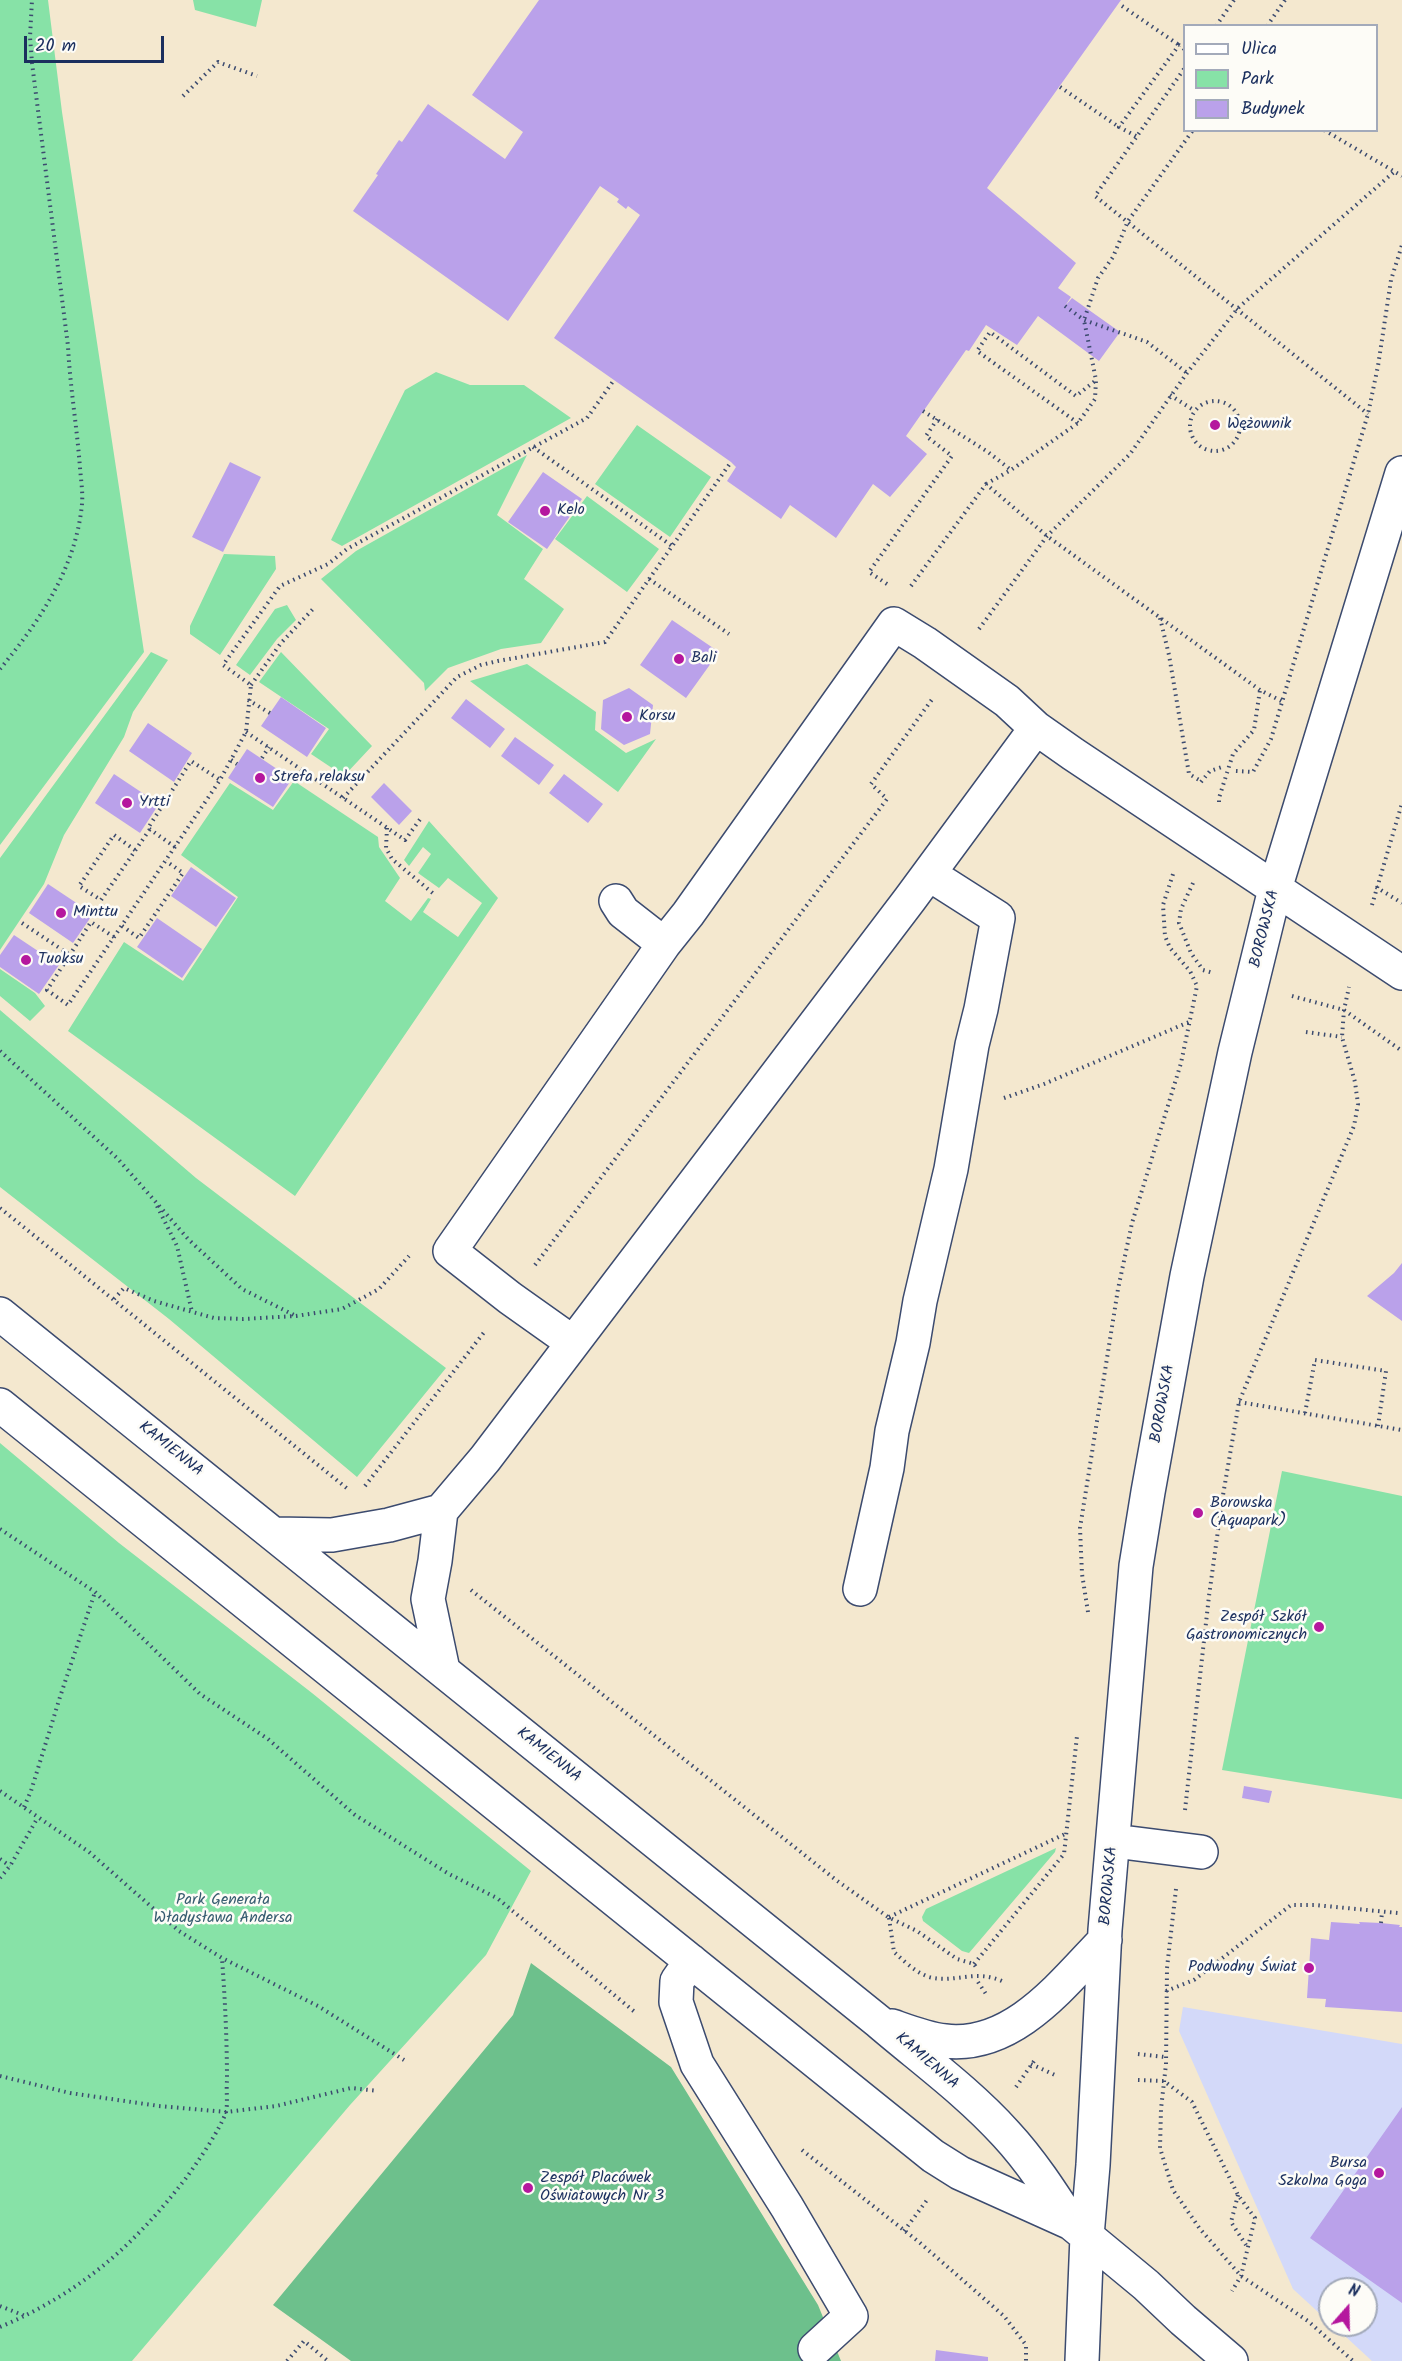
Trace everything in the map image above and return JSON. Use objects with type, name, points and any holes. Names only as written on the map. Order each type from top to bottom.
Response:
[{"type":"street","name":"BOROWSKA","points":[[1082,2361],[1079,2229],[1093,2165],[1105,1940],[1136,1566],[1148,1492],[1187,1276],[1235,1052],[1275,889],[1402,473]]},
{"type":"street","points":[[572,1342],[510,1298],[450,1251],[663,944],[688,914],[894,624],[1007,701],[1036,728],[1402,973]]},
{"type":"street","points":[[443,1670],[428,1599],[441,1511],[479,1466],[929,874],[1036,728]]},
{"type":"street","points":[[860,1589],[961,1113],[972,1045],[998,918],[929,874]]},
{"type":"street","points":[[616,901],[623,912],[663,944]]},
{"type":"street","name":"KAMIENNA","points":[[0,1314],[879,2022],[1007,2134],[1079,2229],[1231,2361]]},
{"type":"street","name":"KAMIENNA","points":[[0,1405],[933,2156],[960,2173],[1079,2229]]},
{"type":"street","points":[[275,1534],[332,1535],[389,1525],[441,1511]]},
{"type":"street","points":[[1114,1841],[1201,1852]]},
{"type":"street","points":[[879,2022],[945,2041],[962,2041],[991,2035],[1035,2011],[1105,1940]]},
{"type":"street","points":[[691,1961],[677,1981],[676,2002],[697,2064],[787,2207],[851,2316],[815,2349]]},
{"type":"path","points":[[0,669],[25,640],[63,575],[75,543],[82,503],[69,379],[68,346],[32,63],[30,37],[32,0]]},
{"type":"path","points":[[1217,24],[1234,0]]},
{"type":"path","points":[[1268,24],[1285,0]]},
{"type":"path","points":[[1122,6],[1183,48]]},
{"type":"path","points":[[1119,127],[1179,45]]},
{"type":"path","points":[[183,96],[218,62],[257,76]]},
{"type":"path","points":[[1183,72],[1095,196],[1368,414]]},
{"type":"path","points":[[1060,87],[1136,136]]},
{"type":"path","points":[[910,588],[986,484],[1011,470],[1078,423],[1095,399],[1096,380],[1084,320],[1098,278],[1113,257],[1128,221],[1192,132]]},
{"type":"path","points":[[1327,132],[1402,176]]},
{"type":"path","points":[[974,636],[1047,536],[1130,454],[1186,373],[1238,308],[1394,172]]},
{"type":"path","points":[[1236,771],[1253,772],[1271,739],[1283,702],[1368,414],[1378,366],[1390,280],[1402,245]]},
{"type":"path","points":[[1065,306],[1084,320],[1147,342],[1186,373]]},
{"type":"path","points":[[1078,423],[977,351],[990,332],[1076,396],[1096,380]]},
{"type":"path","points":[[251,685],[223,665],[280,586],[328,564],[346,549],[587,418],[614,380]]},
{"type":"path","points":[[1170,395],[1195,411]]},
{"type":"path","points":[[1210,402],[1228,405],[1239,419],[1238,437],[1224,450],[1206,450],[1192,438],[1191,420],[1195,411],[1210,402]]},
{"type":"path","points":[[923,411],[938,418],[1011,470]]},
{"type":"path","points":[[895,590],[869,572],[952,456],[926,436],[938,418]]},
{"type":"path","points":[[533,447],[672,546]]},
{"type":"path","points":[[343,798],[457,676],[481,665],[498,661],[605,642],[731,462]]},
{"type":"path","points":[[986,484],[1047,536],[1260,690],[1283,702]]},
{"type":"path","points":[[649,579],[729,634]]},
{"type":"path","points":[[114,937],[91,922],[47,990],[68,1005],[166,861],[220,780],[246,732],[251,685],[281,643],[313,609]]},
{"type":"path","points":[[1160,618],[1169,655],[1189,774],[1201,781]]},
{"type":"path","points":[[362,1490],[404,1438],[887,799],[871,784],[938,690]]},
{"type":"path","points":[[248,700],[270,713]]},
{"type":"path","points":[[246,732],[405,840],[421,818]]},
{"type":"path","points":[[262,758],[269,747]]},
{"type":"path","points":[[231,760],[237,764]]},
{"type":"path","points":[[135,850],[114,835],[79,886],[100,900],[150,829],[148,828],[191,761],[220,780]]},
{"type":"path","points":[[1199,789],[1201,781],[1210,771],[1222,767]]},
{"type":"path","points":[[1372,909],[1376,887],[1402,803]]},
{"type":"path","points":[[387,828],[386,848],[392,859],[435,895]]},
{"type":"path","points":[[150,829],[175,847]]},
{"type":"path","points":[[122,926],[139,938],[177,883],[183,873],[166,861]]},
{"type":"path","points":[[1087,1621],[1088,1610],[1082,1574],[1080,1528],[1118,1290],[1132,1223],[1181,1063],[1197,986],[1190,971],[1170,948],[1165,936],[1163,905],[1178,863]]},
{"type":"path","points":[[1376,887],[1402,903]]},
{"type":"path","points":[[22,923],[70,955]]},
{"type":"path","points":[[1185,1813],[1210,1584],[1239,1402],[1354,1126],[1358,1104],[1357,1093],[1342,1037],[1344,1010],[1351,980]]},
{"type":"path","points":[[1344,1010],[1402,1052]]},
{"type":"path","points":[[961,1113],[1044,1084],[1189,1021]]},
{"type":"path","points":[[1306,1032],[1342,1037]]},
{"type":"path","points":[[0,1051],[118,1159],[189,1240],[242,1289],[296,1316]]},
{"type":"path","points":[[154,1199],[177,1246],[193,1312]]},
{"type":"path","points":[[0,1208],[356,1496]]},
{"type":"path","points":[[114,1300],[124,1288],[154,1301],[214,1318],[296,1316],[342,1309],[379,1289],[416,1250],[450,1251]]},
{"type":"path","points":[[1305,1413],[1315,1360],[1386,1371],[1378,1426]]},
{"type":"path","points":[[1239,1402],[1402,1430]]},
{"type":"path","points":[[0,1529],[95,1592],[201,1694],[268,1739],[355,1815],[448,1874],[497,1898],[644,2020]]},
{"type":"path","points":[[467,1588],[836,1880],[888,1917],[917,1931],[957,1959],[975,1965],[1064,1854],[1077,1735]]},
{"type":"path","points":[[24,1807],[95,1592]]},
{"type":"path","points":[[0,1791],[89,1852],[179,1931],[222,1958],[318,2006],[405,2060]]},
{"type":"path","points":[[0,1878],[10,1866],[39,1817]]},
{"type":"path","points":[[888,1917],[1065,1834]]},
{"type":"path","points":[[0,1859],[10,1866]]},
{"type":"path","points":[[1177,1878],[1166,1991],[1166,2057],[1160,2148],[1173,2190],[1200,2229],[1241,2276],[1308,2321],[1353,2361]]},
{"type":"path","points":[[1166,1991],[1194,1980],[1291,1905],[1398,1913]]},
{"type":"path","points":[[1381,1923],[1382,1912]]},
{"type":"path","points":[[888,1917],[894,1952],[916,1971],[929,1977],[945,1979],[977,1975]]},
{"type":"path","points":[[0,2327],[26,2316],[75,2288],[133,2241],[171,2198],[201,2159],[226,2112],[227,2039],[222,1958]]},
{"type":"path","points":[[1140,2055],[1166,2057]]},
{"type":"path","points":[[1014,2089],[1031,2065],[1058,2076]]},
{"type":"path","points":[[0,2076],[70,2093],[159,2106],[226,2112],[276,2106],[351,2088],[378,2091]]},
{"type":"path","points":[[1137,2080],[1164,2081],[1192,2102],[1238,2195],[1255,2218],[1241,2276],[1232,2291]]},
{"type":"path","points":[[1238,2195],[1231,2222],[1247,2246]]},
{"type":"path","points":[[928,2199],[904,2231],[1005,2316],[1026,2346],[1026,2361]]},
{"type":"path","points":[[0,2306],[26,2316]]},
{"type":"path","points":[[287,2361],[304,2341],[328,2361]]},
{"type":"shaded area","points":[[1183,2007],[1402,2044],[1402,2361],[1372,2361],[1346,2337],[1378,2337],[1378,2277],[1318,2277],[1318,2312],[1293,2289],[1179,2031]]},
{"type":"green space","points":[[0,0],[48,0],[62,112],[144,652],[0,845]]},
{"type":"green space","points":[[193,0],[262,0],[256,27],[195,10]]},
{"type":"green space","points":[[436,372],[470,385],[524,385],[571,418],[342,546],[331,540],[405,390]]},
{"type":"green space","points":[[637,425],[711,477],[670,537],[595,484]]},
{"type":"green space","points":[[527,455],[497,515],[543,549],[524,579],[564,609],[541,643],[501,649],[448,668],[425,691],[424,683],[321,579],[356,551]]},
{"type":"green space","points":[[587,496],[659,549],[627,592],[555,539]]},
{"type":"green space","points":[[224,554],[275,556],[276,569],[220,655],[190,634],[190,626]]},
{"type":"green space","points":[[287,605],[296,620],[277,639],[250,675],[236,665],[275,609]]},
{"type":"green space","points":[[151,652],[168,660],[133,712],[124,737],[64,835],[44,884],[0,950],[0,858]]},
{"type":"green space","points":[[281,652],[372,746],[344,776],[311,754],[329,729],[259,682]]},
{"type":"green space","points":[[527,664],[596,712],[595,730],[626,753],[656,739],[618,792],[470,681]]},
{"type":"green space","points":[[294,781],[378,837],[379,847],[400,878],[385,901],[411,921],[428,898],[431,899],[423,912],[458,937],[482,903],[448,878],[439,888],[418,873],[431,854],[423,847],[409,866],[404,860],[429,821],[498,898],[295,1196],[68,1031],[124,942],[183,981],[238,897],[181,855],[230,783],[273,810]]},
{"type":"green space","points":[[0,969],[35,993],[45,1006],[30,1021],[0,996]]},
{"type":"green space","points":[[0,1010],[196,1178],[446,1368],[357,1477],[169,1319],[0,1187]]},
{"type":"green space","name":"Park Generała Władysława Andersa","points":[[0,1443],[119,1543],[312,1693],[531,1871],[486,1955],[350,2105],[132,2361],[0,2361]]},
{"type":"green space","name":"Zespół Szkół Gastronomicznych","points":[[1282,1471],[1402,1496],[1402,1799],[1222,1770]]},
{"type":"green space","points":[[1056,1848],[969,1953],[962,1951],[923,1921],[922,1917],[926,1909]]},
{"type":"green space","name":"Zespół Placówek Oświatowych Nr 3","points":[[531,1963],[671,2067],[818,2305],[841,2361],[351,2361],[273,2305],[513,2015]]},
{"type":"building","points":[[539,0],[1121,0],[987,188],[1076,263],[1058,288],[1071,297],[1065,306],[1072,298],[1120,332],[1099,361],[1038,316],[1017,345],[986,325],[906,436],[927,454],[890,497],[873,484],[836,538],[790,505],[781,519],[727,481],[736,467],[731,462],[554,338],[640,215],[628,206],[626,209],[617,202],[619,199],[600,186],[508,321],[353,211],[399,140],[402,142],[428,104],[505,159],[523,132],[472,95]]},
{"type":"building","points":[[230,462],[261,477],[223,552],[192,537]]},
{"type":"building","name":"Kelo","points":[[543,472],[582,499],[547,549],[508,522]]},
{"type":"building","name":"Bali","points":[[672,620],[719,652],[686,698],[640,665]]},
{"type":"building","name":"Korsu","points":[[629,688],[653,705],[650,734],[624,745],[601,729],[603,700]]},
{"type":"building","points":[[281,697],[326,728],[307,757],[261,726]]},
{"type":"building","points":[[466,699],[505,729],[490,748],[451,718]]},
{"type":"building","points":[[148,723],[192,753],[174,782],[129,751]]},
{"type":"building","points":[[515,737],[554,765],[539,785],[501,756]]},
{"type":"building","name":"Strefa relaksu","points":[[247,749],[292,779],[273,807],[228,778]]},
{"type":"building","name":"Yrtti","points":[[114,774],[159,804],[140,833],[95,803]]},
{"type":"building","points":[[564,774],[603,804],[588,823],[549,793]]},
{"type":"building","points":[[384,783],[412,811],[399,825],[371,797]]},
{"type":"building","points":[[191,867],[236,898],[216,927],[171,896]]},
{"type":"building","name":"Minttu","points":[[48,884],[93,914],[73,943],[29,913]]},
{"type":"building","points":[[157,918],[202,949],[182,978],[137,947]]},
{"type":"building","name":"Tuoksu","points":[[14,935],[59,965],[39,994],[0,967],[0,955]]},
{"type":"building","points":[[1402,1263],[1402,1321],[1367,1296]]},
{"type":"building","points":[[1244,1786],[1272,1791],[1269,1803],[1242,1798]]},
{"type":"building","points":[[1331,1922],[1381,1923],[1402,1927],[1402,2012],[1325,2007],[1326,1999],[1307,1998],[1311,1938],[1329,1940]]},
{"type":"building","name":"Bursa Szkolna Goga","points":[[1402,2107],[1402,2303],[1378,2286],[1378,2277],[1365,2277],[1310,2238]]},
{"type":"building","points":[[936,2350],[988,2357],[988,2361],[935,2361]]},
{"type":"place","name":"Wężownik","points":[[1215,425]]},
{"type":"place","name":"Kelo","points":[[545,511]]},
{"type":"place","name":"Bali","points":[[679,659]]},
{"type":"place","name":"Korsu","points":[[627,717]]},
{"type":"place","name":"Strefa relaksu","points":[[260,778]]},
{"type":"place","name":"Yrtti","points":[[127,803]]},
{"type":"place","name":"Minttu","points":[[61,913]]},
{"type":"place","name":"Tuoksu","points":[[26,960]]},
{"type":"place","name":"Borowska (Aquapark)","points":[[1198,1513]]},
{"type":"place","name":"Zespół Szkół Gastronomicznych","points":[[1319,1627]]},
{"type":"place","name":"Podwodny Świat","points":[[1309,1968]]},
{"type":"place","name":"Bursa Szkolna Goga","points":[[1379,2173]]},
{"type":"place","name":"Zespół Placówek Oświatowych Nr 3","points":[[528,2188]]}]
